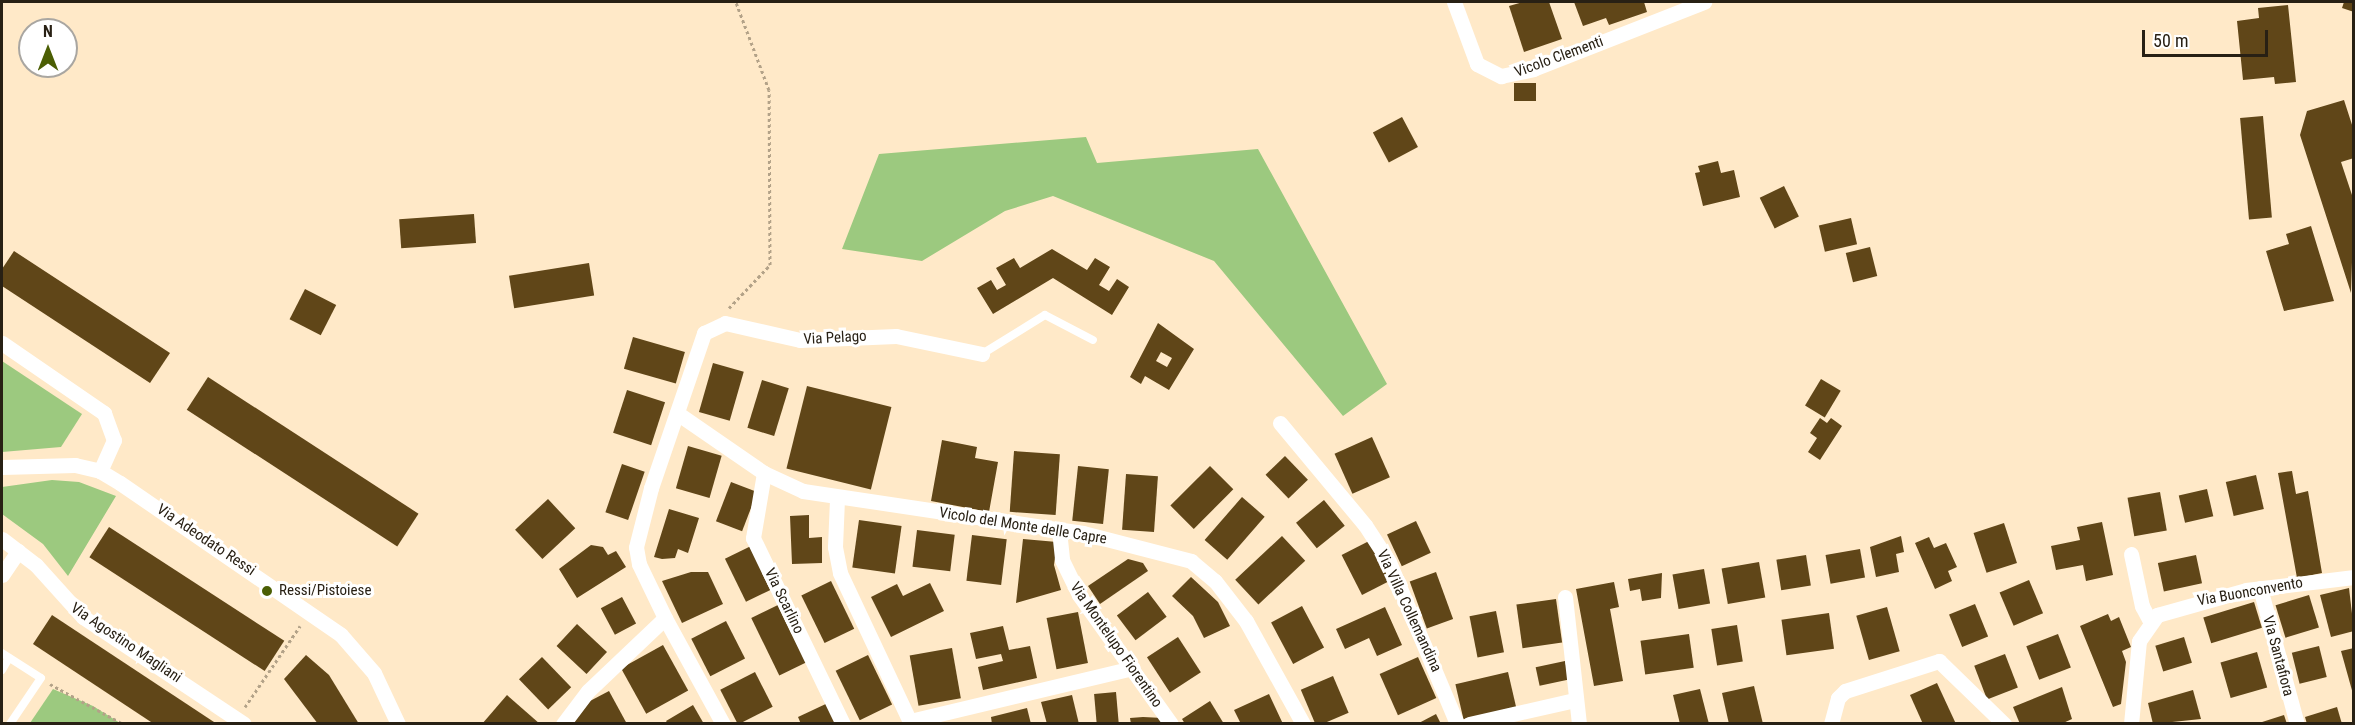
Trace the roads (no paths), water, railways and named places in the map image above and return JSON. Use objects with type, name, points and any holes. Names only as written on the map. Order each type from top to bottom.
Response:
[{"type":"street","name":"Vicolo Clementi","points":[[1454,2],[1478,64],[1502,76],[1533,69],[1704,2]]},
{"type":"street","name":"Via Pelago","points":[[677,413],[700,338],[712,326],[729,323],[800,340],[896,336],[982,354]]},
{"type":"street","points":[[2,343],[104,413],[114,440],[100,471],[66,464],[2,466]]},
{"type":"street","name":"Vicolo del Monte delle Capre","points":[[677,413],[764,473],[803,491],[837,499],[1059,530],[1164,551],[1202,569],[1252,630],[1303,723]]},
{"type":"street","points":[[677,413],[637,539],[639,564],[665,618],[723,723]]},
{"type":"street","name":"Via Villa Collemandina","points":[[1280,423],[1365,525],[1389,562],[1457,723]]},
{"type":"street","name":"Via Adeodato Ressi","points":[[100,471],[310,610],[374,673],[398,723]]},
{"type":"street","name":"Via Scarlino","points":[[764,473],[753,538],[843,723]]},
{"type":"street","points":[[837,499],[835,547],[840,573],[911,722],[1133,668]]},
{"type":"street","name":"Via Montelupo Fiorentino","points":[[1059,530],[1071,580],[1171,723]]},
{"type":"street","name":"Via Agostino Magliani","points":[[2,539],[18,551],[83,617],[241,721]]},
{"type":"street","points":[[2,575],[18,551]]},
{"type":"street","points":[[2131,554],[2142,606],[2150,621],[2138,646],[2131,723]]},
{"type":"street","name":"Via Buonconvento","points":[[2150,621],[2182,605],[2260,588],[2354,578]]},
{"type":"street","name":"Via Santafiora","points":[[2260,588],[2297,723]]},
{"type":"street","points":[[1564,597],[1579,723]]},
{"type":"street","points":[[563,723],[588,691],[665,618]]},
{"type":"street","points":[[1831,723],[1838,698],[1845,691],[1939,661],[2004,723]]},
{"type":"street","points":[[1469,723],[1575,700]]},
{"type":"lane","points":[[982,354],[1045,315],[1093,340]]},
{"type":"lane","points":[[2,653],[41,678],[10,723]]},
{"type":"lane","points":[[2,670],[9,658]]},
{"type":"place","name":"Ressi/Pistoiese","points":[[267,591]]}]
